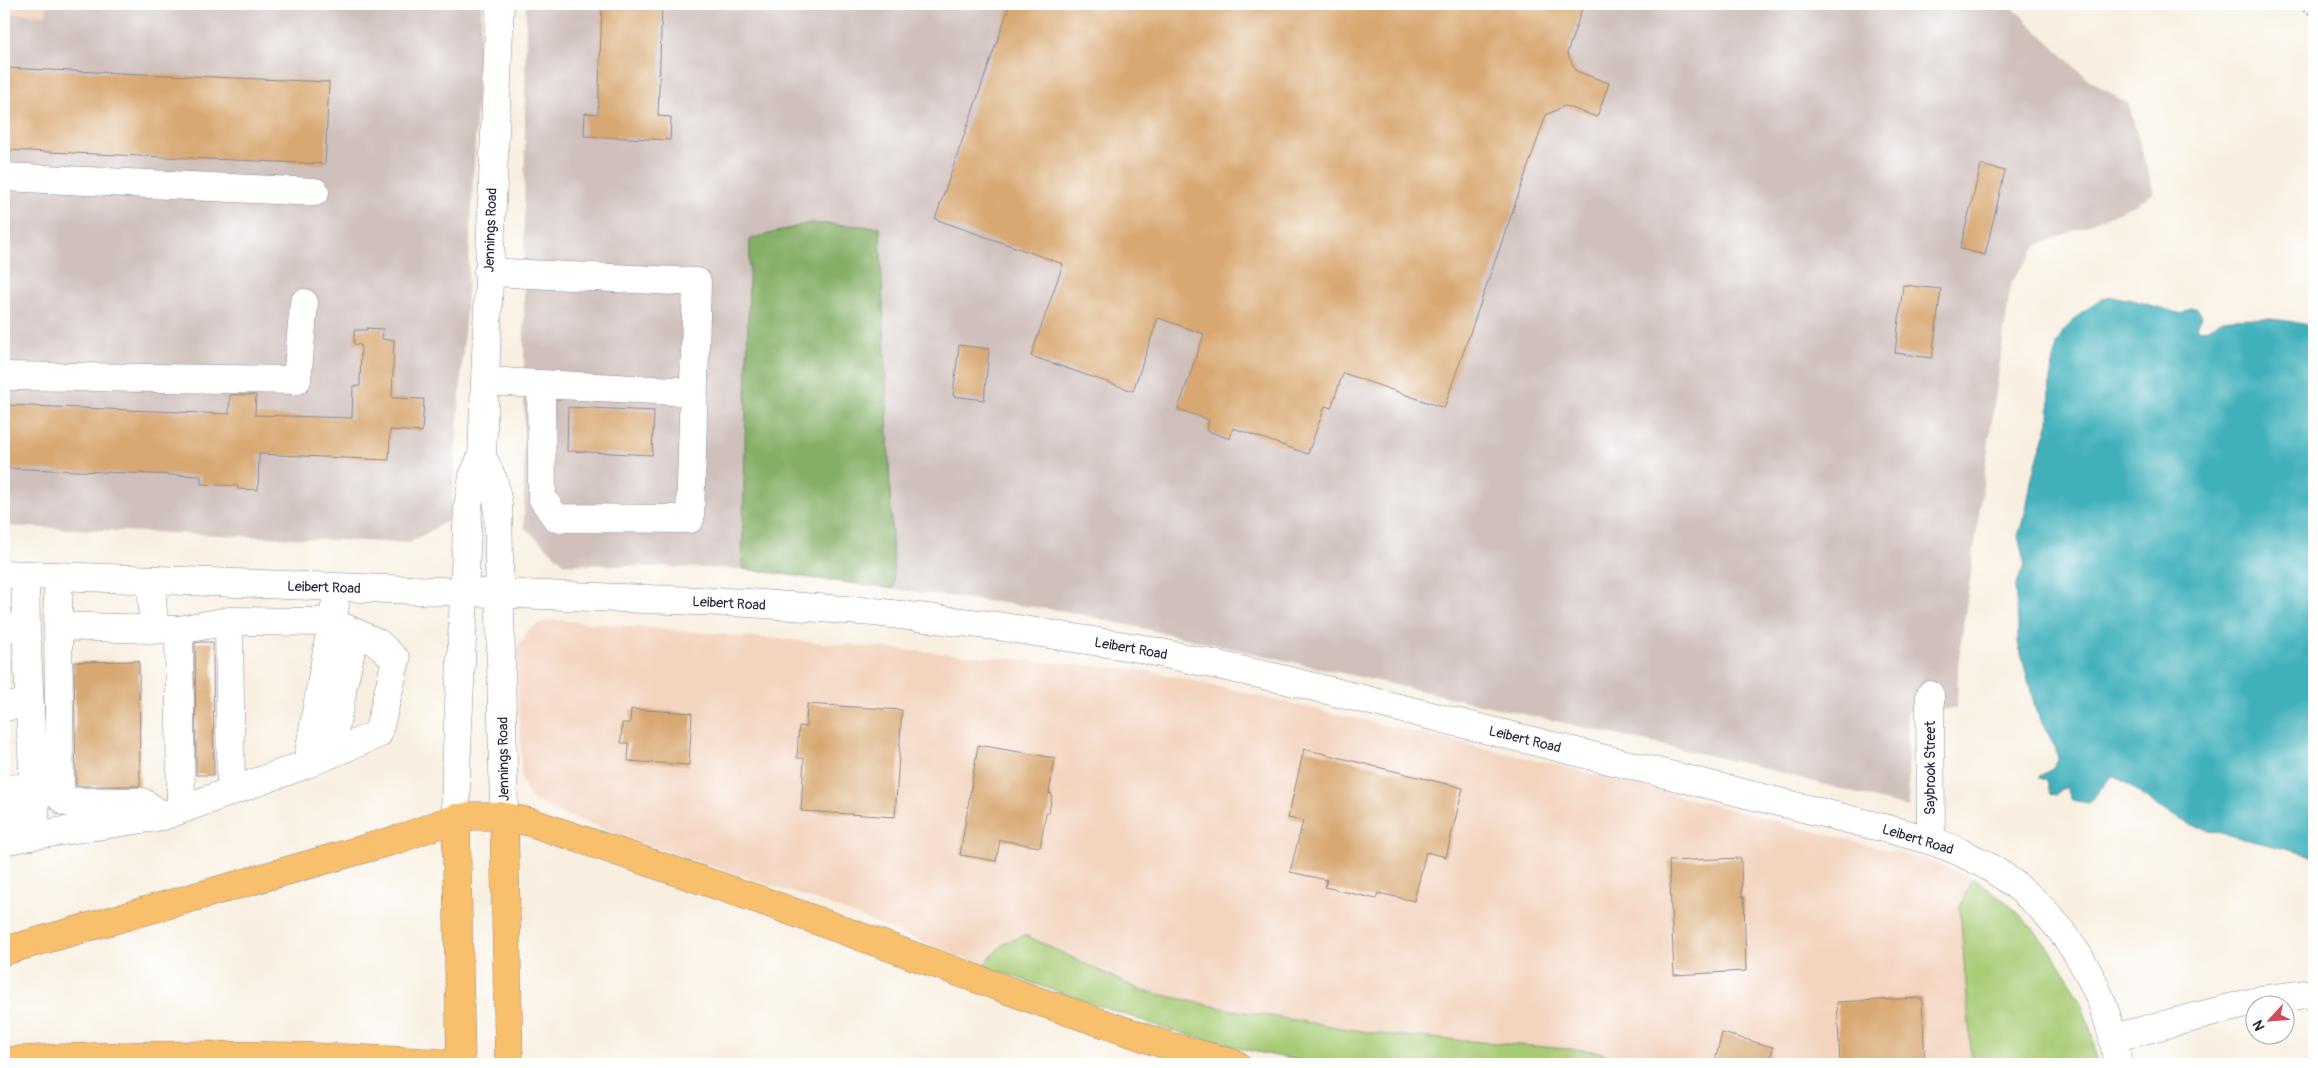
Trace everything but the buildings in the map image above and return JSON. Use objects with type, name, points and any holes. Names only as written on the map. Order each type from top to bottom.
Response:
[{"type":"main road","points":[[4,951],[399,840],[456,818],[478,815],[504,817],[545,826],[751,897],[1130,1033],[1236,1064]]},
{"type":"main road","name":"Jennings Road","points":[[504,817],[510,1064]]},
{"type":"main road","name":"Jennings Road","points":[[456,818],[461,1064]]},
{"type":"main road","points":[[4,1062],[102,1057],[221,1055],[455,1064]]},
{"type":"street","name":"Jennings Road","points":[[456,818],[469,494],[473,476],[482,456],[500,4]]},
{"type":"street","points":[[4,178],[315,192]]},
{"type":"street","points":[[488,272],[697,282],[690,519],[556,518],[542,498],[541,385]]},
{"type":"street","points":[[4,376],[297,380],[304,303]]},
{"type":"street","points":[[484,382],[693,392]]},
{"type":"street","name":"Jennings Road","points":[[482,456],[490,471],[497,493],[504,817]]},
{"type":"street","points":[[14,575],[15,627],[21,713],[34,786],[36,824]]},
{"type":"street","name":"Leibert Road","points":[[14,575],[749,603],[874,612],[997,626],[1114,644],[1203,661],[1322,688],[1949,847],[1984,864],[2014,884],[2042,909],[2066,936],[2086,967],[2101,998],[2113,1038],[2118,1064]]},
{"type":"street","points":[[58,577],[60,797],[66,802],[142,802],[172,812]]},
{"type":"street","points":[[151,580],[166,630],[172,812]]},
{"type":"street","points":[[318,759],[342,690],[343,628],[339,587]]},
{"type":"street","points":[[4,817],[36,824],[172,812],[318,759],[378,734],[396,660],[378,643],[343,628],[229,621],[166,630],[58,626]]},
{"type":"street","points":[[229,621],[231,791]]},
{"type":"street","points":[[318,759],[343,628]]},
{"type":"street","name":"Saybrook Street","points":[[1930,695],[1931,841]]},
{"type":"street","points":[[21,713],[58,728]]},
{"type":"street","points":[[4,790],[34,786]]},
{"type":"street","points":[[4,841],[36,824]]},
{"type":"street","points":[[2113,1038],[2261,1000],[2314,993]]},
{"type":"path","points":[[2290,4],[2314,16]]},
{"type":"shaded area","points":[[4,4],[47,4],[47,15],[4,13]]},
{"type":"shaded area","points":[[47,4],[482,4],[468,279],[451,519],[409,543],[4,526],[4,13],[46,15]]},
{"type":"shaded area","points":[[526,4],[2009,4],[2088,79],[2129,105],[2154,193],[2132,206],[2037,246],[2011,283],[1958,665],[1957,709],[1907,711],[1909,808],[1760,767],[1065,611],[891,589],[750,239],[742,569],[565,564],[524,527]]},
{"type":"shaded area","points":[[556,620],[1150,671],[1562,766],[1927,860],[1972,878],[1960,907],[1972,1064],[1635,1064],[1595,1051],[1379,1034],[1227,1009],[1140,990],[1025,935],[1003,944],[983,966],[830,905],[647,845],[559,813],[531,799],[522,780],[517,675],[518,647],[528,631],[541,622]]},
{"type":"green space","points":[[810,223],[880,227],[894,589],[742,569],[750,239]]},
{"type":"green space","points":[[1972,878],[1995,893],[2017,912],[2037,933],[2055,957],[2071,983],[2083,1009],[2092,1037],[2097,1064],[1972,1064],[1960,907]]},
{"type":"green space","points":[[1025,935],[1140,990],[1227,1009],[1379,1034],[1595,1051],[1635,1064],[1317,1064],[1247,1050],[1173,1031],[983,966],[1003,944]]},
{"type":"water","points":[[2112,297],[2129,299],[2182,314],[2191,308],[2197,308],[2202,316],[2197,325],[2199,330],[2206,329],[2224,320],[2245,318],[2282,320],[2314,327],[2314,856],[2192,826],[2155,805],[2116,776],[2112,776],[2089,803],[2072,800],[2066,787],[2056,795],[2050,793],[2047,781],[2038,777],[2052,769],[2058,759],[2055,747],[2036,711],[2018,642],[2015,587],[2025,566],[2018,536],[2026,510],[2032,476],[2049,422],[2050,379],[2057,345],[2063,331],[2082,312],[2103,299]]}]
